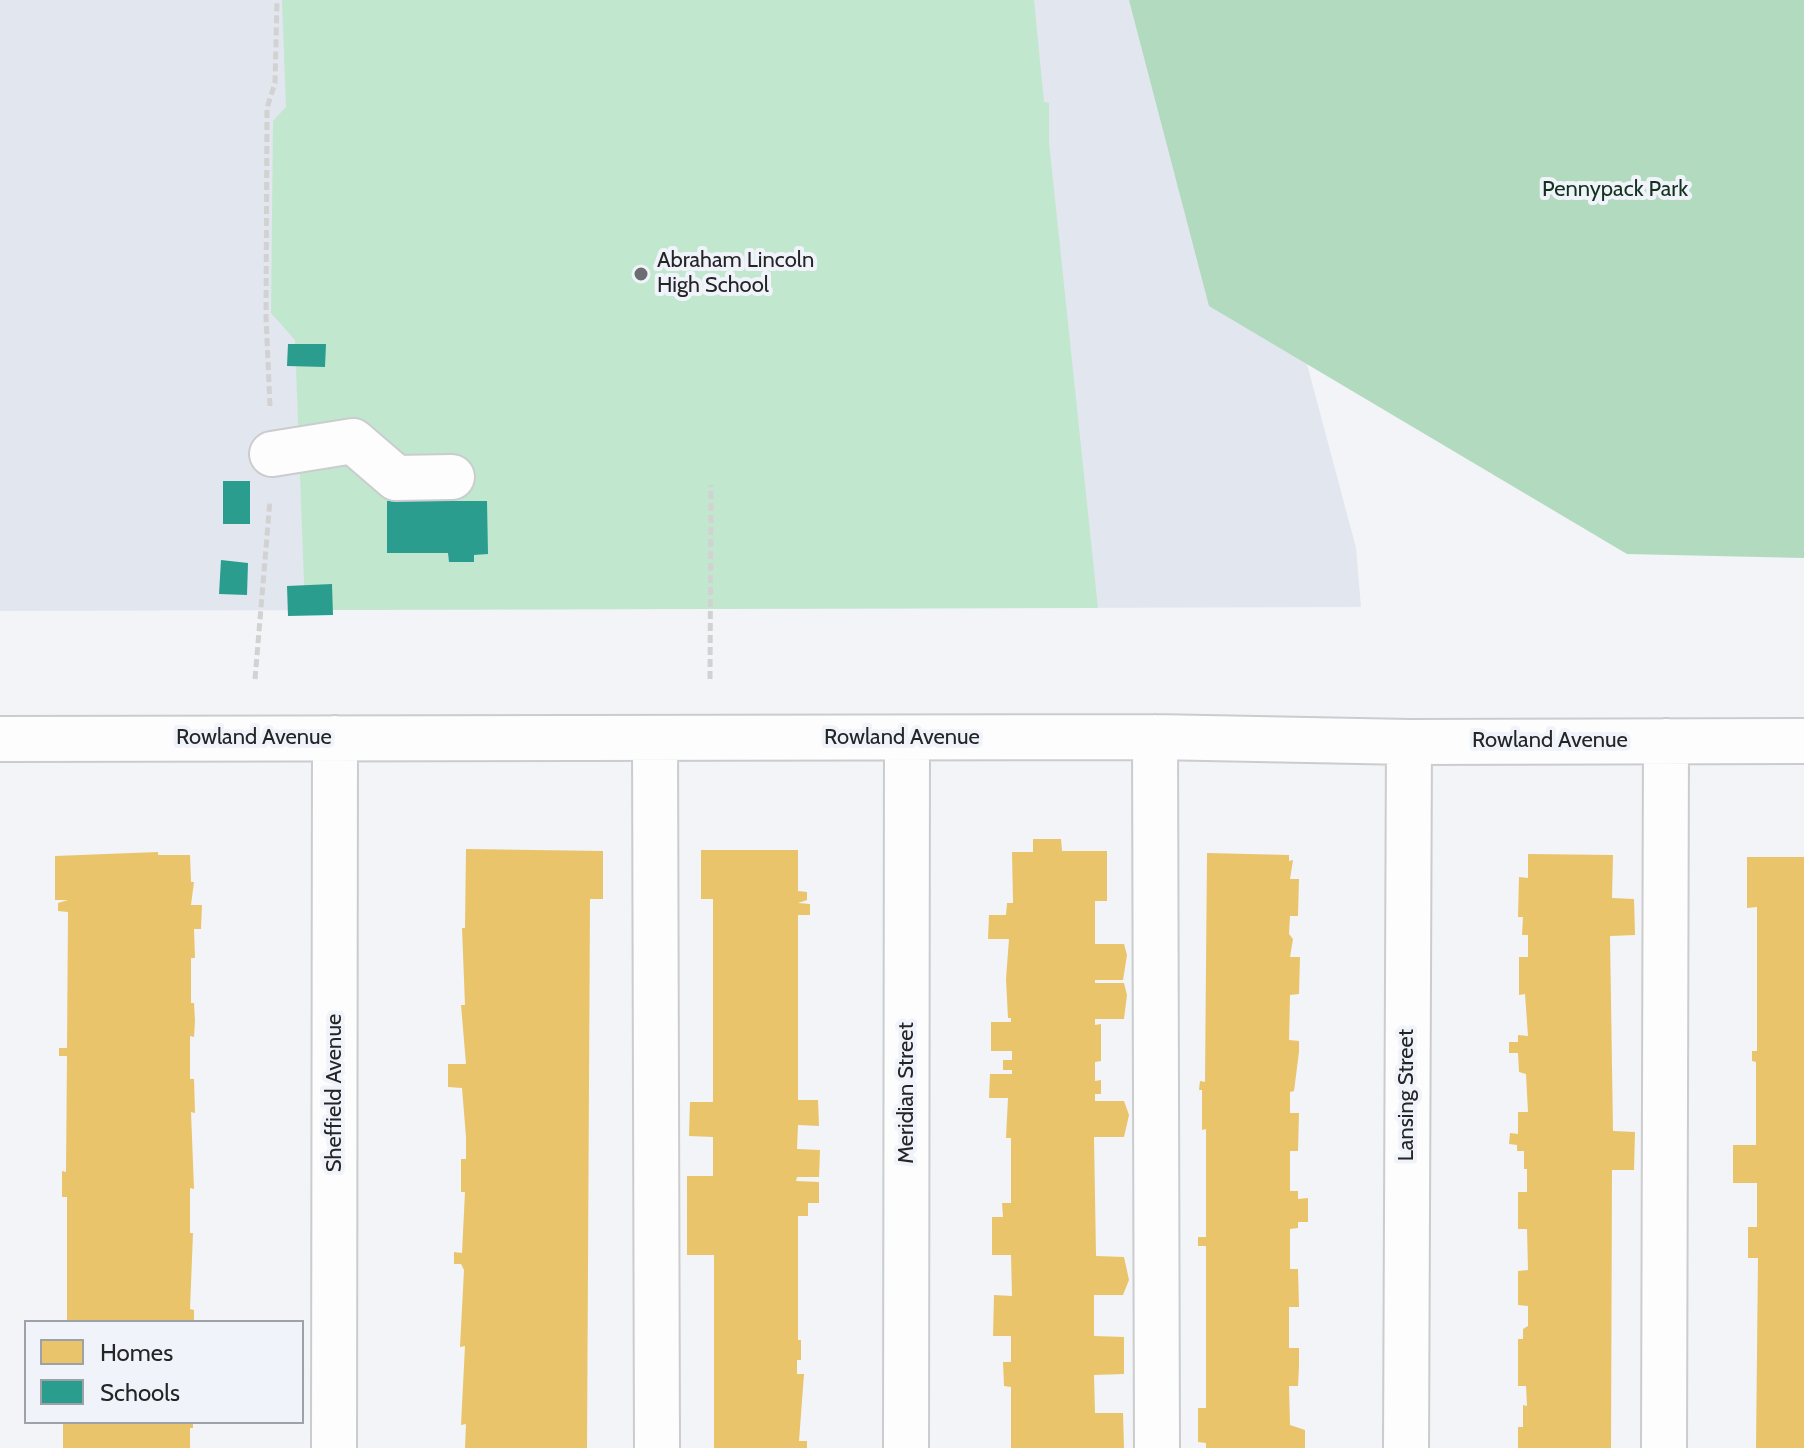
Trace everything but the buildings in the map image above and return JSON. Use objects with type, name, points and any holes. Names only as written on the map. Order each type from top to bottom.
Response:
[{"type":"street","points":[[272,454],[353,441],[396,478],[452,477]]},
{"type":"street","points":[[1155,737],[1157,1448]]},
{"type":"street","name":"Rowland Avenue","points":[[0,739],[1155,737],[1409,742],[1804,741]]},
{"type":"street","name":"Sheffield Avenue","points":[[334,1448],[335,738]]},
{"type":"street","points":[[655,738],[657,1448]]},
{"type":"street","name":"Meridian Street","points":[[906,1448],[907,738]]},
{"type":"street","points":[[1664,1448],[1666,741]]},
{"type":"street","name":"Lansing Street","points":[[1406,1448],[1409,742]]},
{"type":"path","points":[[255,679],[272,454],[266,317],[267,108],[275,83],[277,0]]},
{"type":"path","points":[[710,679],[711,485]]},
{"type":"shaded area","name":"Abraham Lincoln High School","points":[[0,0],[1210,0],[1356,548],[1361,607],[0,611]]},
{"type":"green space","name":"Abraham Lincoln High School","points":[[282,0],[1034,0],[1044,102],[1049,103],[1049,142],[1098,608],[305,610],[295,340],[271,313],[273,121],[286,107]]},
{"type":"green space","name":"Pennypack Park","points":[[1129,0],[1804,0],[1804,558],[1627,554],[1209,306]]},
{"type":"place","name":"Abraham Lincoln High School","points":[[641,274]]}]
